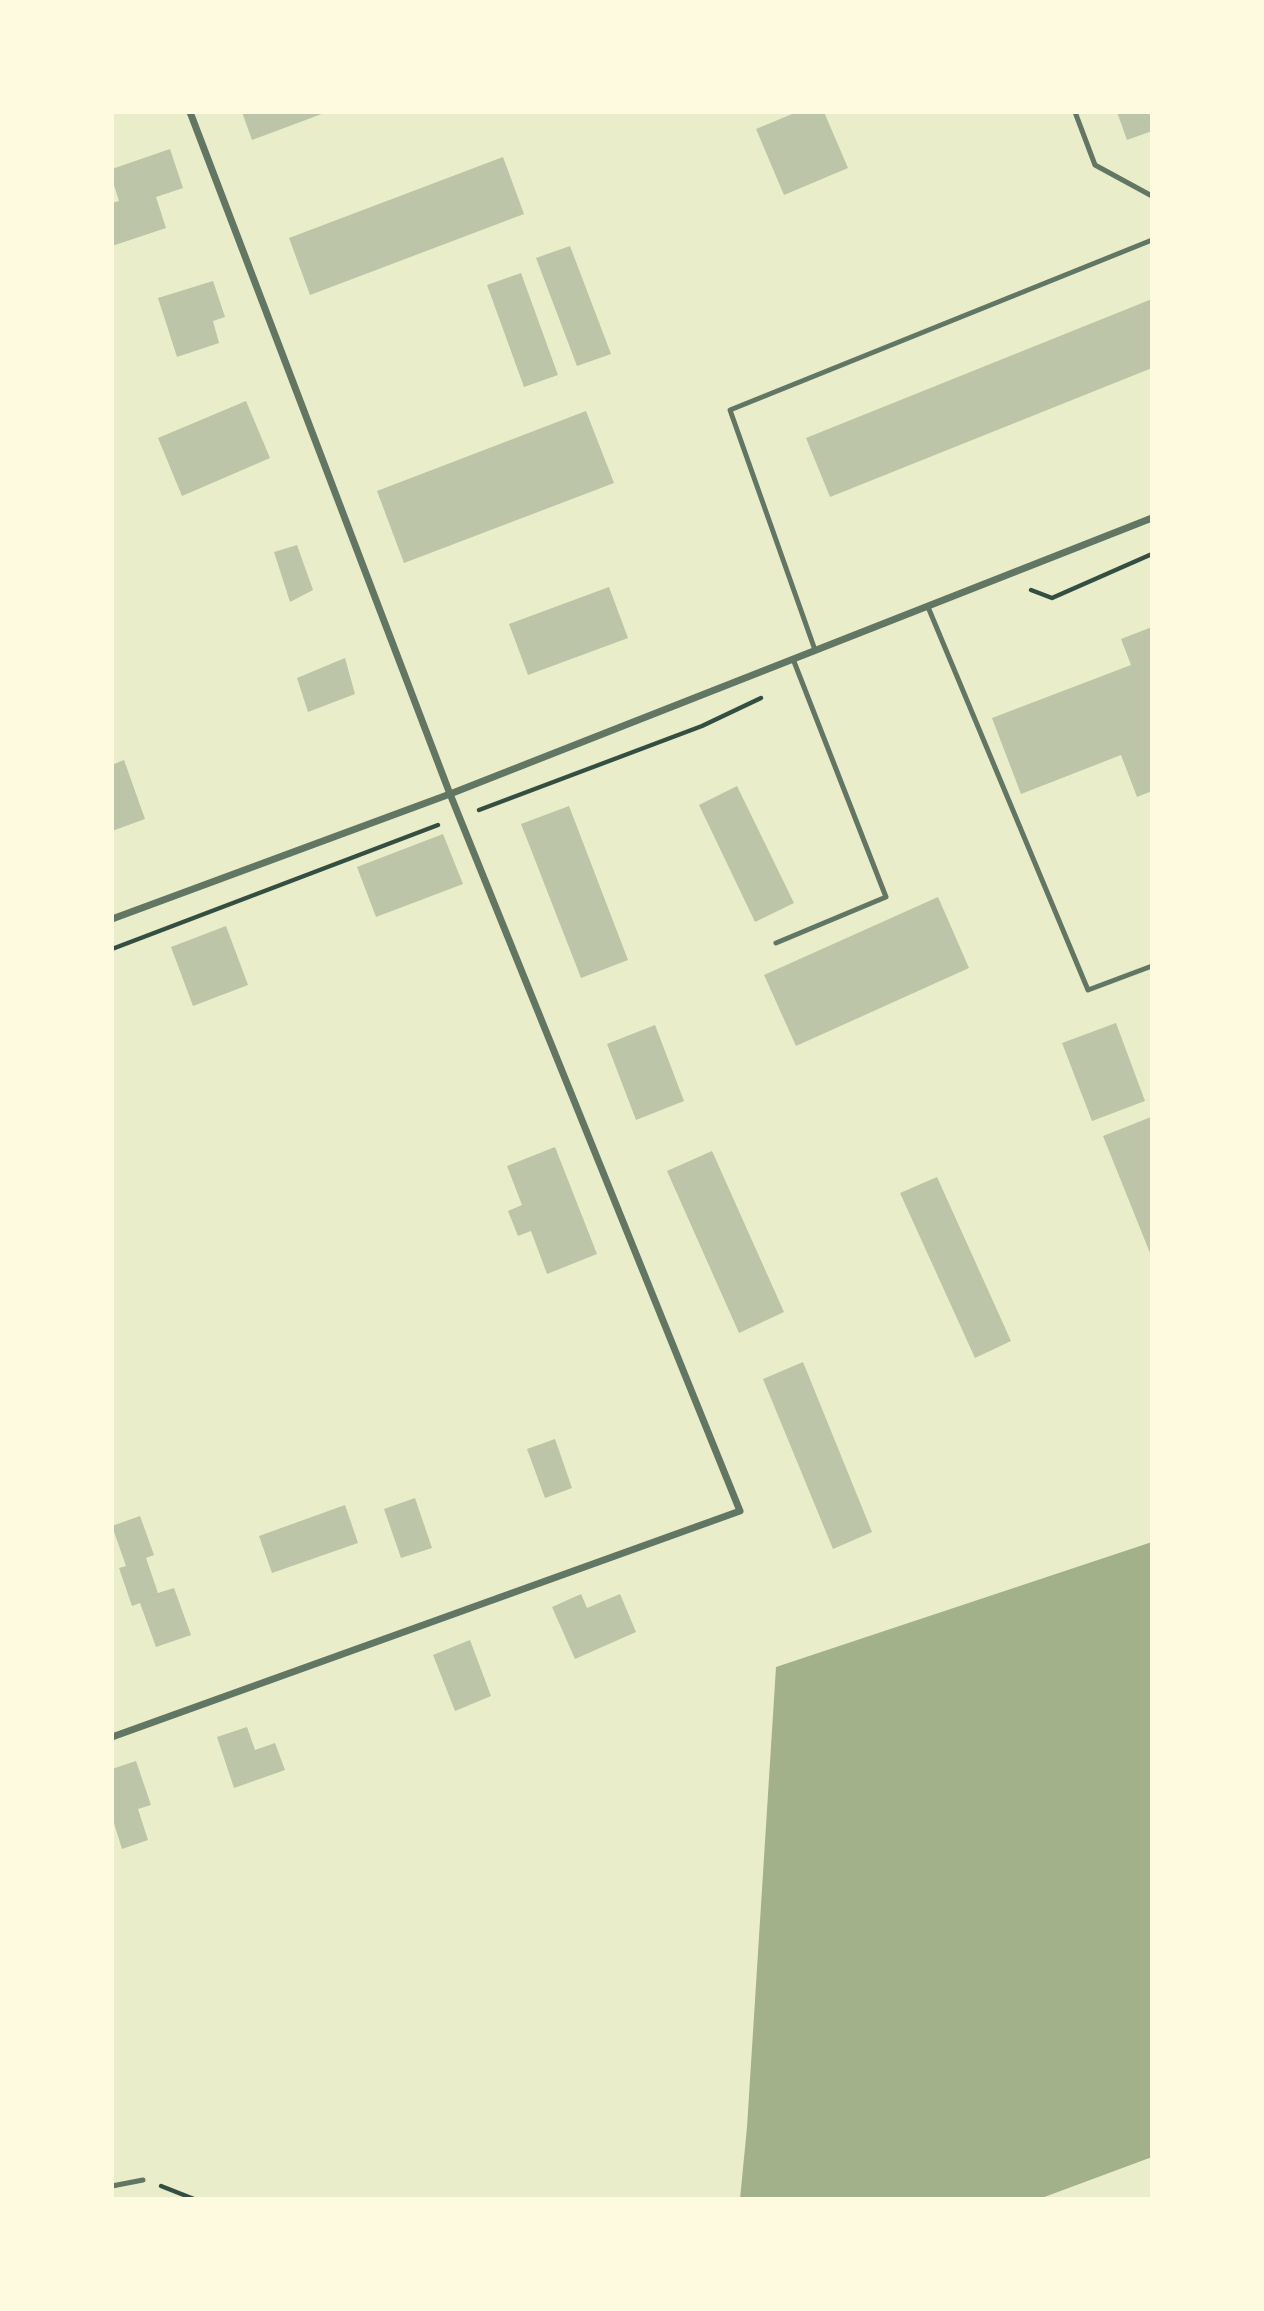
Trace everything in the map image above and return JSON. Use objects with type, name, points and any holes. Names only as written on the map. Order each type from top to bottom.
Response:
[{"type":"street","points":[[112,1737],[740,1511],[450,794],[190,112]]},
{"type":"street","points":[[112,919],[450,794],[1152,518]]},
{"type":"lane","points":[[1075,112],[1095,165],[1152,196]]},
{"type":"lane","points":[[815,650],[730,410],[1152,240]]},
{"type":"lane","points":[[928,607],[1088,990],[1152,966]]},
{"type":"lane","points":[[776,943],[886,897],[793,659]]},
{"type":"lane","points":[[112,2186],[143,2180]]},
{"type":"path","points":[[143,2180],[194,2199]]},
{"type":"shaded area","points":[[1152,1542],[1152,2157],[1039,2199],[740,2199],[747,2127],[776,1667]]},
{"type":"building","points":[[242,112],[327,112],[252,140]]},
{"type":"building","points":[[797,112],[824,112],[848,168],[784,195],[756,129]]},
{"type":"building","points":[[1117,112],[1152,112],[1152,131],[1127,140]]},
{"type":"building","points":[[170,149],[183,188],[156,197],[166,228],[112,246],[112,203],[119,201],[112,179],[112,169]]},
{"type":"building","points":[[503,157],[524,214],[310,295],[289,238]]},
{"type":"building","points":[[570,246],[611,354],[577,366],[536,258]]},
{"type":"building","points":[[521,273],[558,375],[524,387],[487,285]]},
{"type":"building","points":[[213,281],[225,317],[213,321],[219,343],[177,357],[158,298]]},
{"type":"building","points":[[1152,299],[1152,368],[830,497],[806,438]]},
{"type":"building","points":[[246,401],[270,458],[182,496],[158,438]]},
{"type":"building","points":[[586,411],[614,483],[404,563],[377,491]]},
{"type":"building","points":[[297,545],[313,590],[290,602],[274,552]]},
{"type":"building","points":[[609,587],[628,638],[528,675],[509,624]]},
{"type":"building","points":[[1152,627],[1152,791],[1137,797],[1121,755],[1021,794],[992,718],[1131,665],[1121,639]]},
{"type":"building","points":[[345,658],[355,694],[308,712],[297,678]]},
{"type":"building","points":[[124,760],[145,819],[112,831],[112,765]]},
{"type":"building","points":[[737,786],[794,903],[755,922],[699,805]]},
{"type":"building","points":[[569,806],[628,960],[581,978],[521,824]]},
{"type":"building","points":[[443,834],[463,884],[376,917],[357,867]]},
{"type":"building","points":[[938,897],[969,968],[796,1046],[764,975]]},
{"type":"building","points":[[226,926],[248,985],[193,1006],[171,947]]},
{"type":"building","points":[[1116,1023],[1145,1101],[1092,1121],[1062,1043]]},
{"type":"building","points":[[655,1025],[684,1101],[636,1120],[607,1044]]},
{"type":"building","points":[[1151,1117],[1152,1119],[1152,1258],[1103,1136]]},
{"type":"building","points":[[555,1147],[597,1254],[547,1274],[531,1231],[518,1236],[508,1211],[522,1205],[507,1166]]},
{"type":"building","points":[[712,1151],[784,1312],[739,1333],[667,1171]]},
{"type":"building","points":[[937,1177],[1011,1341],[975,1358],[900,1193]]},
{"type":"building","points":[[803,1362],[872,1532],[833,1549],[763,1379]]},
{"type":"building","points":[[555,1439],[572,1488],[545,1498],[527,1449]]},
{"type":"building","points":[[415,1498],[432,1548],[401,1558],[384,1509]]},
{"type":"building","points":[[345,1505],[358,1543],[272,1573],[259,1536]]},
{"type":"building","points":[[140,1516],[154,1555],[146,1558],[158,1593],[174,1588],[191,1635],[156,1647],[140,1603],[132,1606],[119,1568],[126,1566],[112,1526]]},
{"type":"building","points":[[581,1594],[587,1608],[620,1594],[636,1632],[575,1659],[552,1607]]},
{"type":"building","points":[[470,1640],[491,1696],[455,1711],[433,1655]]},
{"type":"building","points":[[247,1727],[255,1750],[275,1743],[285,1770],[234,1788],[217,1737]]},
{"type":"building","points":[[136,1761],[151,1805],[138,1809],[148,1840],[122,1849],[112,1817],[112,1769]]}]
